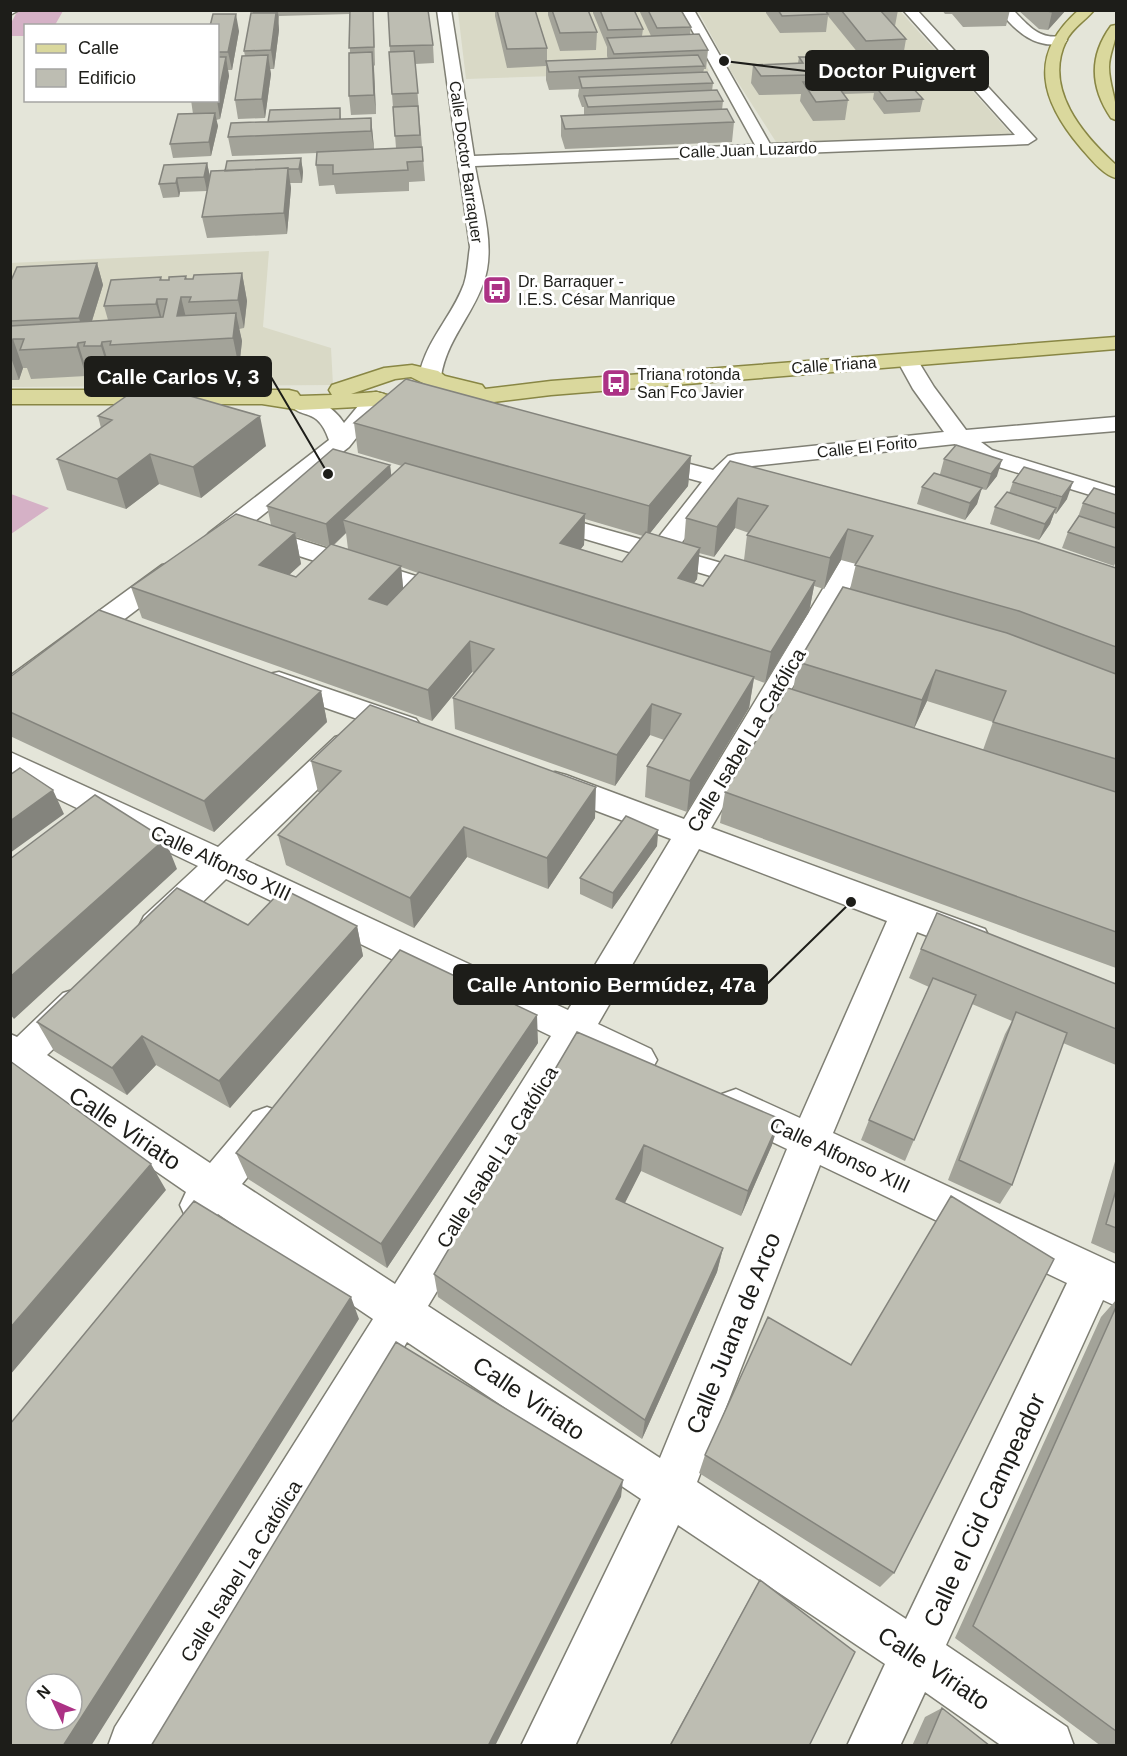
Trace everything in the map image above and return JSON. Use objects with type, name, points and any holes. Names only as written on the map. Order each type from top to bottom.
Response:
[{"type":"main road","points":[[1088,10],[1060,40],[1051,71],[1056,96],[1069,122],[1081,138],[1116,173]]},
{"type":"main road","points":[[1116,29],[1104,47],[1101,58],[1103,84],[1116,115]]},
{"type":"main road","name":"Calle Triana","points":[[413,404],[551,388],[1116,343]]},
{"type":"main road","name":"Calle Triana","points":[[382,384],[412,371],[474,390],[551,388]]},
{"type":"main road","points":[[10,397],[266,398],[330,393],[382,384],[413,404],[438,392],[433,378]]},
{"type":"main road","points":[[266,398],[300,403],[382,384]]},
{"type":"street","name":"Calle Doctor Barraquer","points":[[433,378],[431,364],[473,286],[479,247],[444,10]]},
{"type":"street","points":[[687,10],[765,149]]},
{"type":"street","name":"Calle Juan Luzardo","points":[[467,161],[1028,139],[909,10]]},
{"type":"street","points":[[1005,10],[1037,40],[1053,42],[1060,40]]},
{"type":"street","name":"Calle Doctor Barraquer","points":[[382,384],[415,366],[441,342]]},
{"type":"street","points":[[908,360],[924,389],[960,437],[984,455],[1116,496]]},
{"type":"street","points":[[338,453],[382,384]]},
{"type":"street","points":[[300,403],[325,412],[333,419],[338,453]]},
{"type":"street","points":[[10,692],[197,552],[338,453],[413,404],[488,417]]},
{"type":"street","name":"Calle El Forito","points":[[661,552],[717,479],[736,460],[1116,424]]},
{"type":"street","points":[[625,454],[785,497]]},
{"type":"street","points":[[515,510],[816,600]]},
{"type":"street","points":[[233,527],[472,603]]},
{"type":"street","name":"Calle Isabel La Católica","points":[[134,1746],[575,1030],[770,699],[816,600],[851,564]]},
{"type":"street","points":[[105,621],[138,632]]},
{"type":"street","points":[[252,671],[430,735]]},
{"type":"street","points":[[138,944],[376,714]]},
{"type":"street","name":"Calle Alfonso XIII","points":[[10,763],[222,863],[399,966],[575,1030],[1105,1280]]},
{"type":"street","points":[[528,772],[1006,950]]},
{"type":"street","points":[[77,830],[105,808]]},
{"type":"street","name":"Calle Juana de Arco","points":[[547,1746],[669,1492],[810,1142],[907,915]]},
{"type":"street","points":[[14,1058],[96,985]]},
{"type":"street","name":"Calle Viriato","points":[[14,1058],[401,1312],[916,1655],[1048,1746]]},
{"type":"street","points":[[176,1233],[289,1098]]},
{"type":"street","name":"Calle el Cid Campeador","points":[[873,1746],[916,1655],[1105,1280]]},
{"type":"shaded area","points":[[63,11],[56,24],[24,24],[24,36],[11,36],[11,23],[17,12]]},
{"type":"shaded area","points":[[679,11],[709,71],[466,79],[458,12]]},
{"type":"shaded area","points":[[698,11],[900,11],[1012,135],[778,145],[730,70]]},
{"type":"shaded area","points":[[269,251],[263,327],[331,348],[333,385],[11,387],[10,263]]},
{"type":"shaded area","points":[[11,494],[49,508],[11,534]]},
{"type":"building","points":[[350,10],[373,10],[374,47],[349,48]]},
{"type":"building","points":[[388,10],[428,10],[433,45],[390,46]]},
{"type":"building","points":[[497,10],[535,10],[547,48],[507,49]]},
{"type":"building","points":[[552,10],[588,10],[597,32],[560,33]]},
{"type":"building","points":[[600,10],[634,10],[643,29],[608,30]]},
{"type":"building","points":[[648,10],[681,10],[691,27],[657,28]]},
{"type":"building","points":[[778,10],[825,10],[828,14],[782,16]]},
{"type":"building","points":[[841,10],[880,10],[906,39],[866,41]]},
{"type":"building","points":[[251,13],[276,13],[271,50],[244,51]]},
{"type":"building","points":[[213,14],[236,14],[228,52],[219,52],[219,24],[210,24]]},
{"type":"building","points":[[699,34],[708,50],[614,54],[607,38]]},
{"type":"building","points":[[414,51],[418,93],[392,94],[389,52]]},
{"type":"building","points":[[372,52],[374,95],[349,96],[349,53]]},
{"type":"building","points":[[268,55],[262,99],[235,100],[242,56]]},
{"type":"building","points":[[698,55],[704,66],[549,72],[546,61]]},
{"type":"building","points":[[219,57],[226,57],[219,91]]},
{"type":"building","points":[[799,57],[811,57],[817,64],[831,63],[827,57],[842,57],[846,63],[895,61],[906,73],[825,76],[829,81],[834,81],[848,100],[816,102],[803,82],[816,82],[811,75],[761,76],[753,65],[803,63]]},
{"type":"building","points":[[707,72],[713,83],[582,88],[579,77]]},
{"type":"building","points":[[910,85],[923,99],[887,101],[875,86]]},
{"type":"building","points":[[717,90],[723,101],[588,107],[584,96]]},
{"type":"building","points":[[418,106],[420,135],[395,136],[393,107]]},
{"type":"building","points":[[340,108],[340,119],[268,122],[270,110]]},
{"type":"building","points":[[727,109],[734,122],[565,129],[561,116]]},
{"type":"building","points":[[215,113],[209,142],[170,144],[178,114]]},
{"type":"building","points":[[371,118],[371,131],[228,137],[231,123]]},
{"type":"building","points":[[422,147],[423,161],[407,162],[408,170],[333,174],[333,165],[316,165],[317,152]]},
{"type":"building","points":[[301,158],[299,169],[225,171],[227,161]]},
{"type":"building","points":[[207,163],[204,177],[177,178],[176,183],[159,184],[164,165]]},
{"type":"building","points":[[288,168],[284,213],[202,217],[211,171]]},
{"type":"building","points":[[97,263],[79,318],[10,321],[10,283],[17,267]]},
{"type":"building","points":[[242,273],[238,300],[189,302],[191,297],[181,297],[177,316],[236,313],[233,338],[110,345],[111,341],[102,342],[101,346],[84,346],[85,342],[78,343],[77,347],[20,350],[24,339],[13,339],[10,346],[10,326],[163,317],[167,299],[157,299],[156,304],[104,306],[111,280],[161,277],[160,280],[169,280],[169,277],[186,276],[185,279],[193,279],[194,275]]},
{"type":"building","points":[[406,379],[691,456],[649,506],[354,423]]},
{"type":"building","points":[[145,383],[260,416],[193,467],[150,454],[117,479],[57,459],[112,420],[98,416]]},
{"type":"building","points":[[956,445],[1002,460],[991,474],[944,459]]},
{"type":"building","points":[[333,449],[390,465],[326,524],[267,506]]},
{"type":"building","points":[[730,461],[1036,542],[1116,568],[1116,647],[1019,611],[855,565],[873,536],[848,529],[830,558],[747,535],[768,506],[738,498],[717,527],[686,518]]},
{"type":"building","points":[[405,463],[585,514],[560,543],[622,562],[646,532],[700,548],[678,578],[703,586],[725,555],[815,581],[771,652],[343,520]]},
{"type":"building","points":[[1024,467],[1073,482],[1062,497],[1013,482]]},
{"type":"building","points":[[934,473],[982,488],[970,503],[922,487]]},
{"type":"building","points":[[1094,488],[1116,495],[1116,514],[1083,503]]},
{"type":"building","points":[[1007,492],[1056,508],[1045,524],[995,507]]},
{"type":"building","points":[[236,514],[295,533],[259,565],[296,577],[331,544],[401,566],[369,599],[387,605],[419,572],[754,677],[690,781],[647,766],[681,714],[652,704],[617,755],[453,698],[494,649],[470,641],[428,690],[131,587]]},
{"type":"building","points":[[1079,516],[1116,528],[1116,548],[1068,532]]},
{"type":"building","points":[[843,587],[1007,633],[1116,674],[1116,759],[993,722],[1006,691],[936,670],[922,700],[798,662]]},
{"type":"building","points":[[99,610],[321,691],[204,801],[10,712],[10,677]]},
{"type":"building","points":[[788,688],[1116,792],[1116,932],[725,792]]},
{"type":"building","points":[[370,705],[596,787],[547,858],[464,827],[410,898],[278,835],[341,771],[311,761]]},
{"type":"building","points":[[20,768],[53,790],[10,821],[10,775]]},
{"type":"building","points":[[95,795],[165,839],[10,977],[10,859]]},
{"type":"building","points":[[626,816],[658,830],[613,893],[580,878]]},
{"type":"building","points":[[177,888],[248,925],[283,889],[357,926],[219,1081],[142,1036],[112,1068],[37,1022]]},
{"type":"building","points":[[937,913],[1116,984],[1116,1029],[921,949]]},
{"type":"building","points":[[400,950],[537,1015],[381,1244],[236,1153]]},
{"type":"building","points":[[933,978],[976,995],[914,1140],[869,1120]]},
{"type":"building","points":[[1016,1012],[1067,1033],[1012,1185],[959,1160]]},
{"type":"building","points":[[577,1032],[780,1119],[748,1191],[644,1145],[616,1199],[723,1248],[645,1420],[434,1274]]},
{"type":"building","points":[[10,1061],[151,1164],[10,1328]]},
{"type":"building","points":[[1116,1190],[1116,1228],[1106,1224]]},
{"type":"building","points":[[951,1196],[1054,1259],[894,1573],[705,1455],[768,1317],[851,1365]]},
{"type":"building","points":[[194,1201],[351,1297],[84,1713],[84,1672],[24,1672],[24,1732],[72,1732],[63,1746],[10,1746],[10,1424]]},
{"type":"building","points":[[1116,1307],[1116,1731],[973,1626]]},
{"type":"building","points":[[396,1342],[623,1480],[488,1746],[151,1746]]},
{"type":"building","points":[[760,1580],[855,1652],[809,1746],[670,1746]]},
{"type":"building","points":[[942,1708],[990,1746],[926,1746]]},
{"type":"place","name":"Doctor Puigvert","points":[[724,61]]},
{"type":"place","name":"Dr. Barraquer - I.E.S. César Manrique","points":[[497,290]]},
{"type":"place","name":"Triana rotonda San Fco Javier","points":[[616,383]]},
{"type":"place","name":"Calle Carlos V, 3","points":[[328,474]]},
{"type":"place","name":"Calle Antonio Bermúdez, 47a","points":[[851,902]]}]
